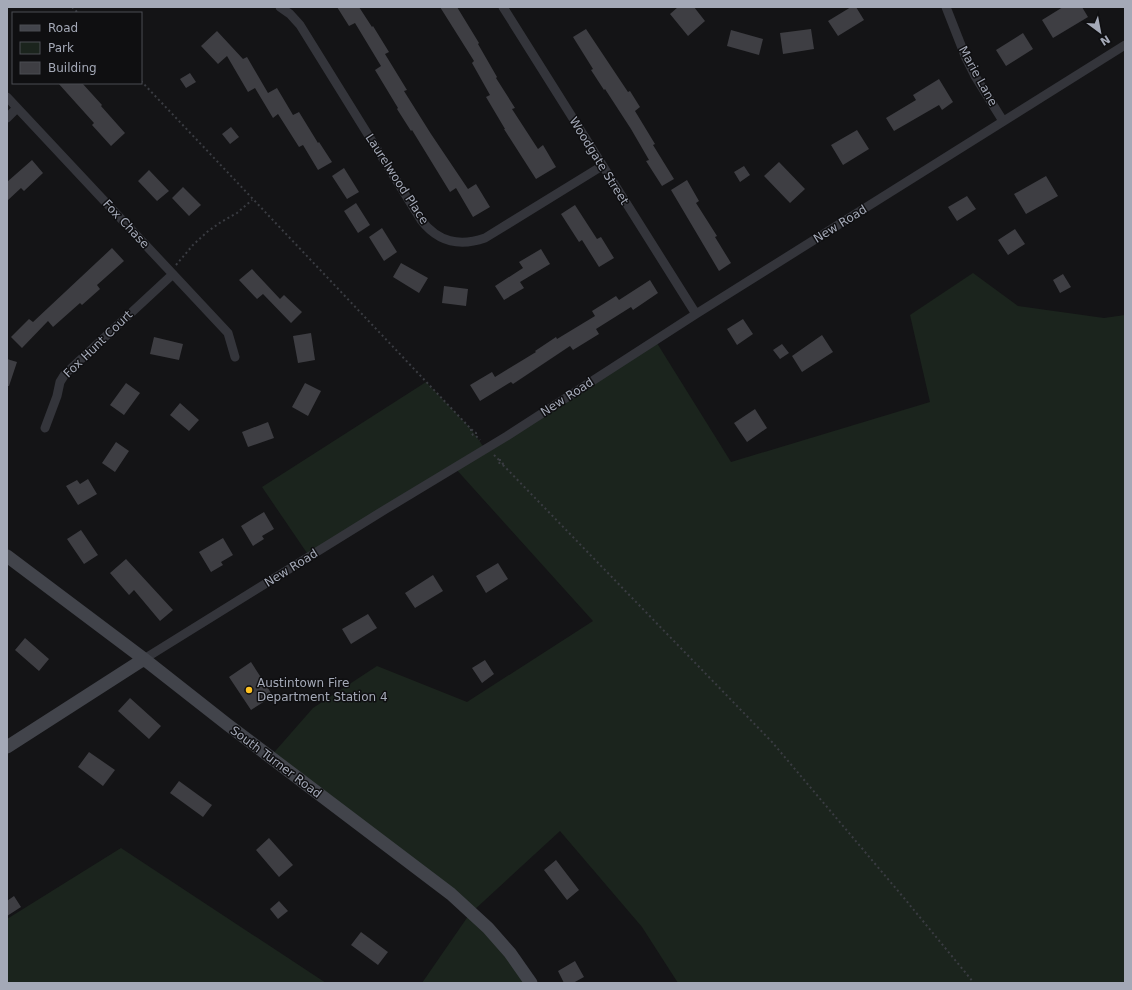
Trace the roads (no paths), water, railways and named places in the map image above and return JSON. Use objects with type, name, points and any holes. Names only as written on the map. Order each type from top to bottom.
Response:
[{"type":"street","name":"Laurelwood Place","points":[[280,7],[290,14],[300,25],[421,220],[427,228],[446,240],[459,243],[473,242],[485,238],[602,166]]},
{"type":"street","name":"Woodgate Street","points":[[503,7],[696,314]]},
{"type":"street","name":"Marie Lane","points":[[946,7],[966,58],[975,76],[1003,121]]},
{"type":"street","name":"New Road","points":[[7,747],[144,659],[507,436],[696,314],[1125,45]]},
{"type":"street","name":"Fox Chase","points":[[7,97],[228,333],[235,357]]},
{"type":"street","points":[[7,118],[17,108]]},
{"type":"street","name":"Fox Hunt Court","points":[[45,428],[57,396],[60,382],[65,374],[171,273]]},
{"type":"street","name":"South Turner Road","points":[[7,556],[451,894],[488,928],[510,954],[531,983]]},
{"type":"place","name":"Austintown Fire Department Station 4","points":[[249,690]]}]
